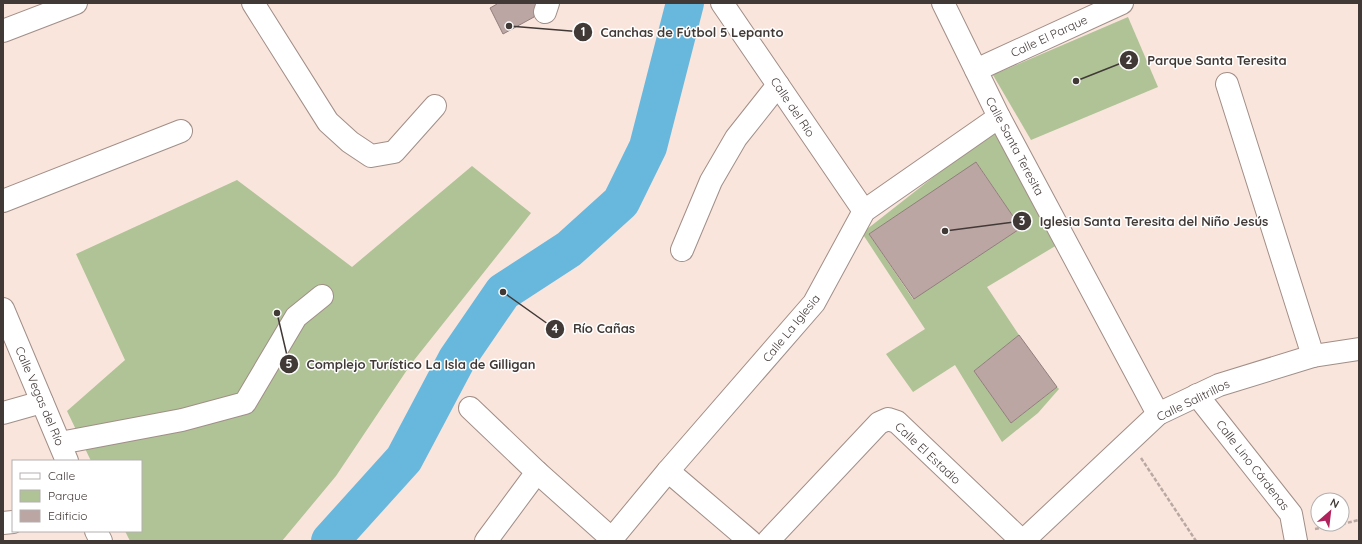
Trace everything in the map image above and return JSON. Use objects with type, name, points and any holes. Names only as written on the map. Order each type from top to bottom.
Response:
[{"type":"street","points":[[3,32],[76,3]]},
{"type":"street","points":[[253,3],[328,122],[350,142],[371,156],[394,152],[435,106]]},
{"type":"street","name":"Calle del Río","points":[[722,3],[864,211]]},
{"type":"street","name":"Calle Santa Teresita","points":[[943,3],[999,117],[1158,414]]},
{"type":"street","name":"Calle El Parque","points":[[976,70],[1122,3]]},
{"type":"street","points":[[1227,84],[1313,356]]},
{"type":"street","points":[[682,250],[711,181],[736,138],[778,85]]},
{"type":"street","name":"Calle La Iglesia","points":[[611,540],[668,471],[814,303],[864,211],[999,117]]},
{"type":"street","points":[[3,201],[181,131]]},
{"type":"street","points":[[63,452],[245,404],[296,318],[322,296]]},
{"type":"street","name":"Calle Vegas del Río","points":[[3,309],[63,452]]},
{"type":"street","name":"Calle Salitrillos","points":[[1022,541],[1158,414],[1219,385],[1313,356],[1359,349]]},
{"type":"street","name":"Calle Lino Cárdenas","points":[[1197,395],[1292,514],[1296,541]]},
{"type":"street","points":[[3,413],[42,402]]},
{"type":"street","points":[[470,408],[611,540]]},
{"type":"street","name":"Calle El Estadio","points":[[768,541],[879,423],[888,419],[897,422],[1022,541]]},
{"type":"street","points":[[668,471],[750,541]]},
{"type":"street","points":[[486,541],[537,472]]},
{"type":"path","points":[[1129,440],[1196,541]]},
{"type":"green space","points":[[1128,17],[1158,87],[1031,140],[993,75]]},
{"type":"green space","points":[[997,134],[1057,245],[987,287],[1019,335],[974,371],[1011,423],[1057,387],[1059,389],[1038,413],[1002,442],[955,365],[913,392],[886,354],[925,329],[862,233],[987,135]],"holes":[[[977,163],[1021,228],[913,299],[869,234]]]},
{"type":"green space","points":[[472,166],[531,213],[411,364],[336,476],[282,541],[130,541],[126,532],[142,532],[142,460],[91,460],[67,411],[125,360],[76,254],[237,180],[352,267]]},
{"type":"building","points":[[496,3],[541,3],[534,17],[503,34],[490,8],[497,4]]},
{"type":"building","points":[[976,162],[1021,228],[914,299],[869,234]]},
{"type":"building","points":[[1019,335],[1057,387],[1011,423],[974,371]]},
{"type":"waterway","points":[[330,541],[404,459],[457,359],[503,292],[569,249],[621,202],[648,147],[685,3]]},
{"type":"place","name":"Canchas de Fútbol 5 Lepanto","points":[[509,26]]},
{"type":"place","name":"Parque Santa Teresita","points":[[1076,81]]},
{"type":"place","name":"Iglesia Santa Teresita del Niño Jesús","points":[[945,231]]},
{"type":"place","name":"Río Cañas","points":[[503,292]]},
{"type":"place","name":"Complejo Turístico La Isla de Gilligan","points":[[277,313]]}]
